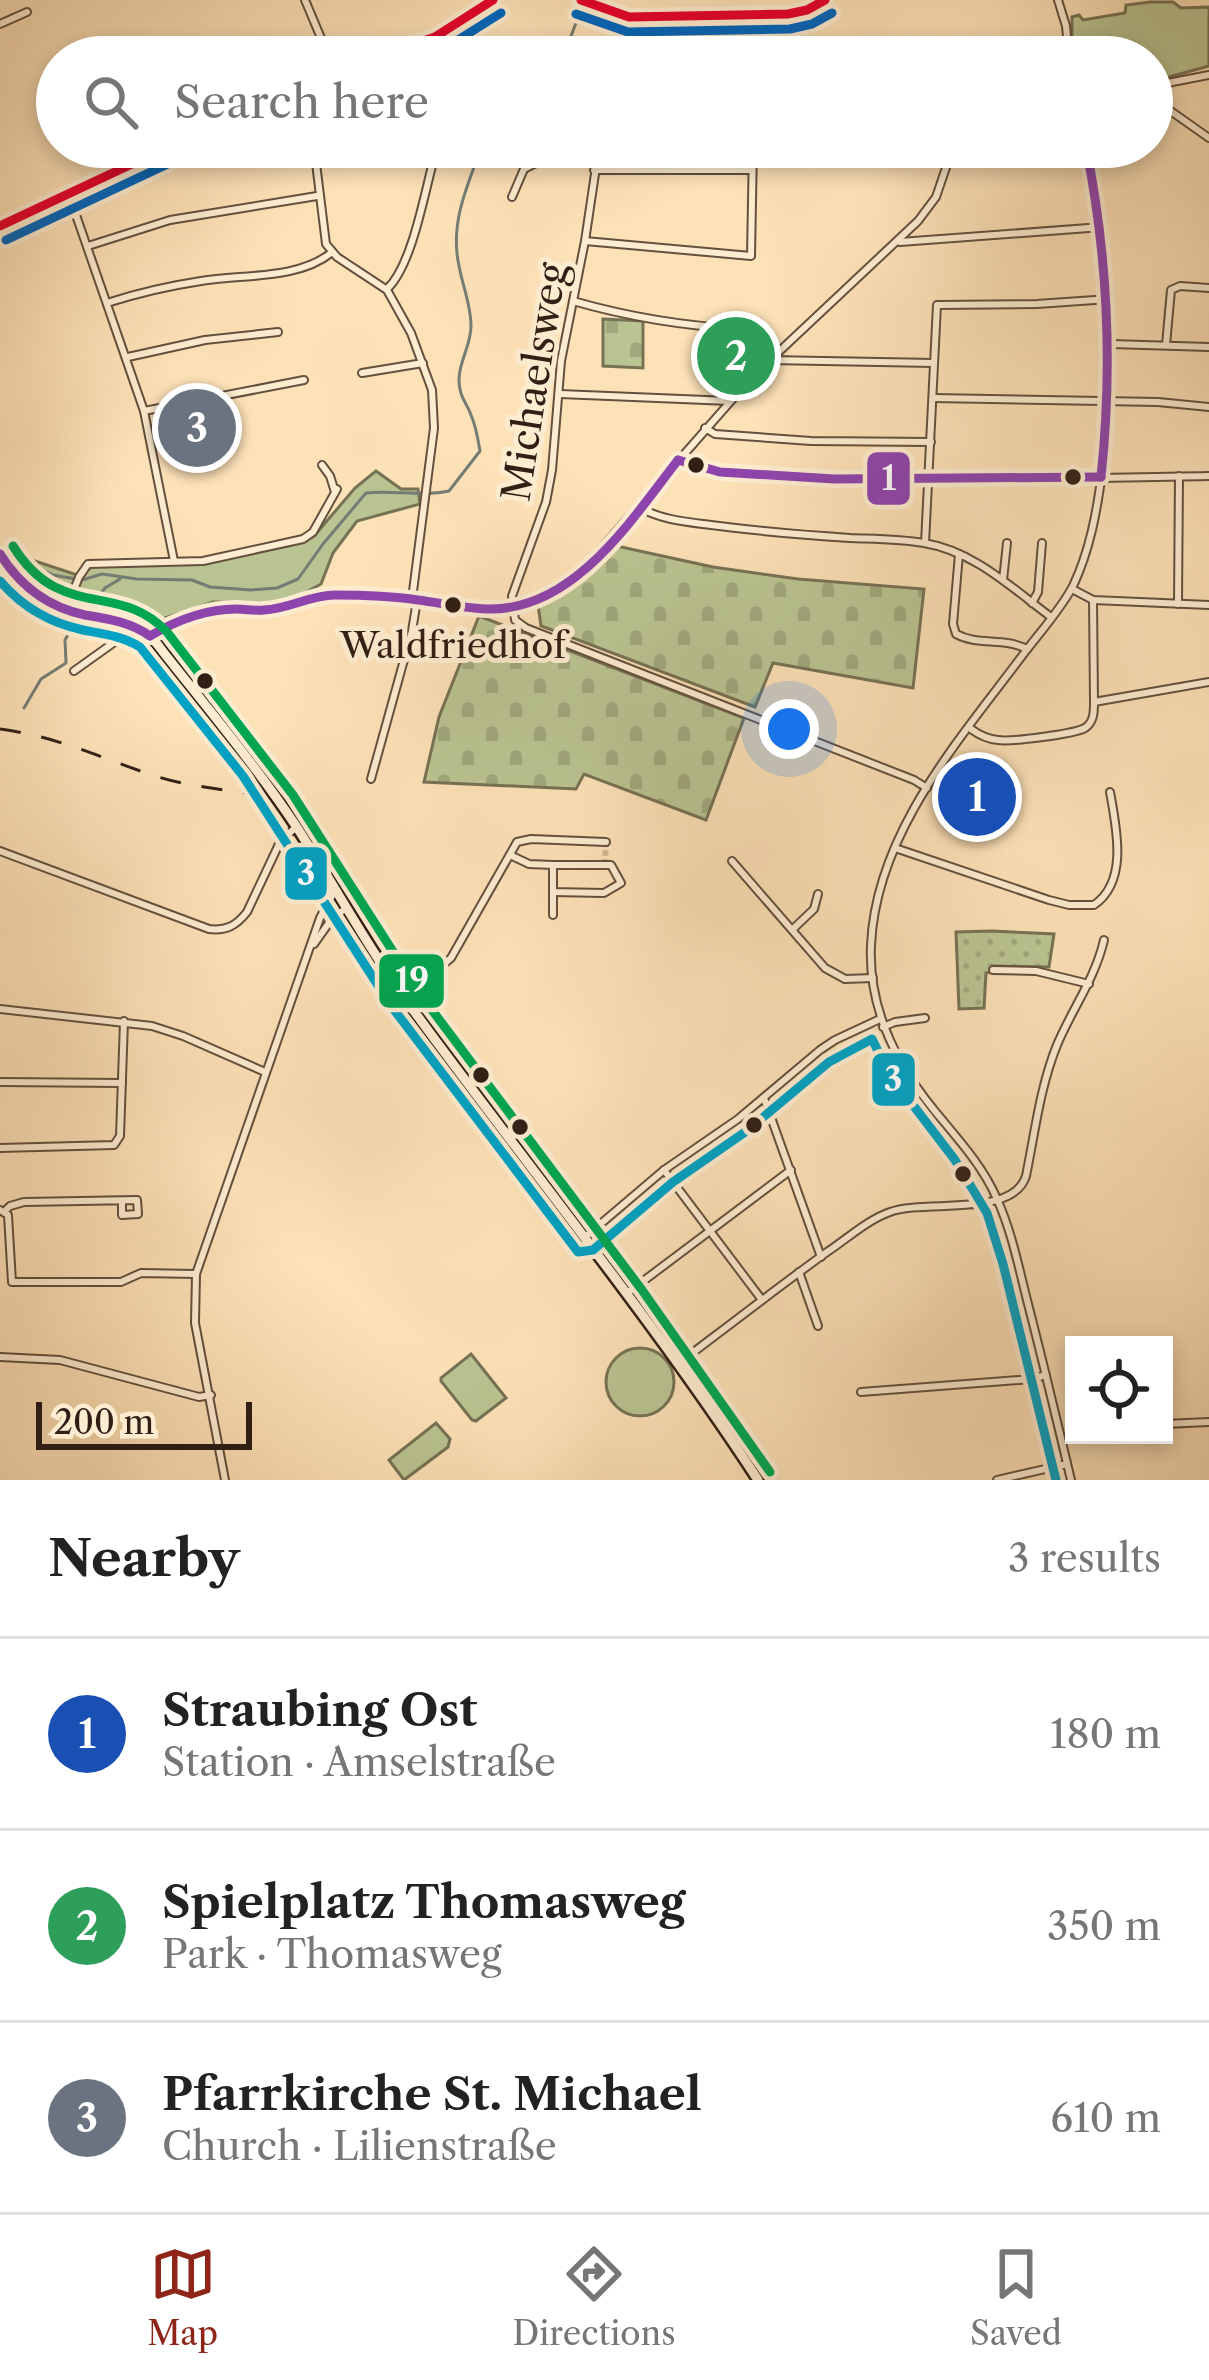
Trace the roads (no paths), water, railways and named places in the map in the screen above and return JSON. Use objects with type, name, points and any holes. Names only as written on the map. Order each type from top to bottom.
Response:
[{"type":"main road","points":[[0,554],[12,574],[40,598],[66,610],[117,619],[150,636],[255,767],[404,998],[678,1364],[758,1480]]},
{"type":"street","points":[[304,0],[320,36]]},
{"type":"street","points":[[433,36],[493,0]]},
{"type":"street","points":[[581,0],[629,17],[788,14],[825,0]]},
{"type":"street","points":[[1058,0],[1066,36]]},
{"type":"street","points":[[0,24],[26,12]]},
{"type":"street","points":[[625,36],[629,17]]},
{"type":"street","points":[[444,32],[447,36]]},
{"type":"street","points":[[1173,82],[1209,75]]},
{"type":"street","points":[[1173,112],[1209,138]]},
{"type":"street","points":[[0,226],[125,168]]},
{"type":"street","points":[[315,168],[323,235],[332,253],[387,290],[423,362],[434,405],[412,631],[371,779]]},
{"type":"street","points":[[387,290],[397,278],[421,214],[432,168]]},
{"type":"street","points":[[512,197],[526,168]]},
{"type":"street","name":"Michaelsweg","points":[[513,608],[517,580],[546,502],[552,470],[558,394],[595,168]]},
{"type":"street","points":[[585,241],[751,256],[751,170],[673,168]]},
{"type":"street","points":[[150,636],[201,613],[269,610],[325,595],[485,608],[513,608],[533,601],[576,575],[770,359],[896,242],[936,197],[945,168]]},
{"type":"street","points":[[1071,1480],[1063,1428],[997,1198],[907,1072],[882,1023],[873,978],[872,931],[894,850],[925,792],[1072,589],[1088,544],[1101,477],[1111,344],[1102,227],[1090,168]]},
{"type":"street","points":[[69,195],[143,411],[174,561]]},
{"type":"street","points":[[88,246],[182,218],[317,196]]},
{"type":"street","points":[[896,242],[1102,227]]},
{"type":"street","points":[[106,303],[172,285],[302,268],[332,253]]},
{"type":"street","points":[[1166,345],[1171,290],[1209,288]]},
{"type":"street","points":[[925,543],[937,305],[1109,299]]},
{"type":"street","points":[[573,302],[664,323],[732,328]]},
{"type":"street","points":[[126,358],[205,340],[278,332]]},
{"type":"street","points":[[1111,344],[1209,347]]},
{"type":"street","points":[[770,359],[934,363]]},
{"type":"street","points":[[362,373],[423,362]]},
{"type":"street","points":[[143,411],[304,380]]},
{"type":"street","points":[[558,394],[730,401]]},
{"type":"street","points":[[933,398],[1209,407]]},
{"type":"street","points":[[704,428],[715,434],[811,441],[931,442]]},
{"type":"street","points":[[678,460],[741,475],[928,481],[1209,476]]},
{"type":"street","points":[[66,610],[84,567],[95,562],[203,561],[303,539],[313,532],[336,491],[322,465]]},
{"type":"street","points":[[1178,604],[1179,476]]},
{"type":"street","points":[[640,507],[681,520],[774,533],[925,543],[959,554],[1004,580],[1051,617]]},
{"type":"street","points":[[1004,580],[1007,543]]},
{"type":"street","points":[[1032,603],[1038,592],[1042,543]]},
{"type":"street","points":[[959,554],[956,634],[1008,641],[1028,649]]},
{"type":"street","points":[[0,586],[12,574]]},
{"type":"street","points":[[1072,589],[1093,600],[1209,604]]},
{"type":"street","points":[[969,728],[1007,741],[1077,731],[1088,725],[1094,702],[1093,600]]},
{"type":"street","points":[[513,608],[515,620],[526,628],[914,780],[925,792]]},
{"type":"street","points":[[74,671],[137,626]]},
{"type":"street","points":[[1094,702],[1209,682]]},
{"type":"street","points":[[894,850],[1049,900],[1094,905],[1114,881],[1117,833],[1110,792]]},
{"type":"street","points":[[0,851],[221,930],[247,912],[273,854],[296,827]]},
{"type":"street","points":[[404,998],[451,958],[517,842],[606,842]]},
{"type":"street","points":[[510,855],[529,864],[611,865],[621,883],[604,893],[553,892]]},
{"type":"street","points":[[732,861],[834,974],[855,980],[873,978]]},
{"type":"street","points":[[553,865],[553,915]]},
{"type":"street","points":[[225,1480],[195,1323],[196,1274],[325,907],[338,891]]},
{"type":"street","points":[[792,929],[814,910],[818,894]]},
{"type":"street","points":[[309,952],[331,920],[348,907]]},
{"type":"street","points":[[678,1364],[877,1219],[893,1211],[1014,1195],[1022,1187],[1047,1072],[1089,984],[1104,940]]},
{"type":"street","points":[[993,970],[1036,971],[1089,984]]},
{"type":"street","points":[[0,1009],[168,1030],[265,1072]]},
{"type":"street","points":[[584,1238],[835,1040],[882,1023],[925,1018]]},
{"type":"street","points":[[0,1148],[114,1145],[120,1136],[124,1021]]},
{"type":"street","points":[[0,1082],[122,1083]]},
{"type":"street","points":[[764,1098],[821,1257]]},
{"type":"street","points":[[626,1294],[791,1170]]},
{"type":"street","points":[[664,1171],[762,1300]]},
{"type":"street","points":[[122,1201],[10,1206],[3,1211],[9,1223],[10,1279],[15,1283],[121,1282],[141,1273],[196,1274]]},
{"type":"street","points":[[799,1272],[818,1326]]},
{"type":"street","points":[[0,1357],[60,1360],[199,1397],[211,1395]]},
{"type":"street","points":[[861,1392],[1046,1375]]},
{"type":"street","points":[[1173,1424],[1209,1422]]},
{"type":"street","points":[[998,1480],[1067,1464]]},
{"type":"street","points":[[758,1480],[772,1480]]},
{"type":"waterway","points":[[571,36],[583,5]]},
{"type":"waterway","points":[[0,565],[22,562],[82,580],[102,574],[192,580],[210,587],[277,588],[298,579],[366,493],[449,491],[480,451],[459,381],[471,326],[456,239],[474,168]]},
{"type":"waterway","points":[[91,606],[105,588],[120,579]]},
{"type":"waterway","points":[[24,708],[41,679],[66,663],[65,640],[75,622]]},
{"type":"tunnel","points":[[605,865],[606,842]]},
{"type":"railway","points":[[0,729],[60,742],[164,779],[254,794]]},
{"type":"place","name":"Spielplatz Thomasweg","points":[[736,356]]},
{"type":"place","name":"Pfarrkirche St. Michael","points":[[197,428]]},
{"type":"place","name":"Waldfriedhof","points":[[453,605]]},
{"type":"place","name":"Straubing Ost","points":[[977,797]]}]
